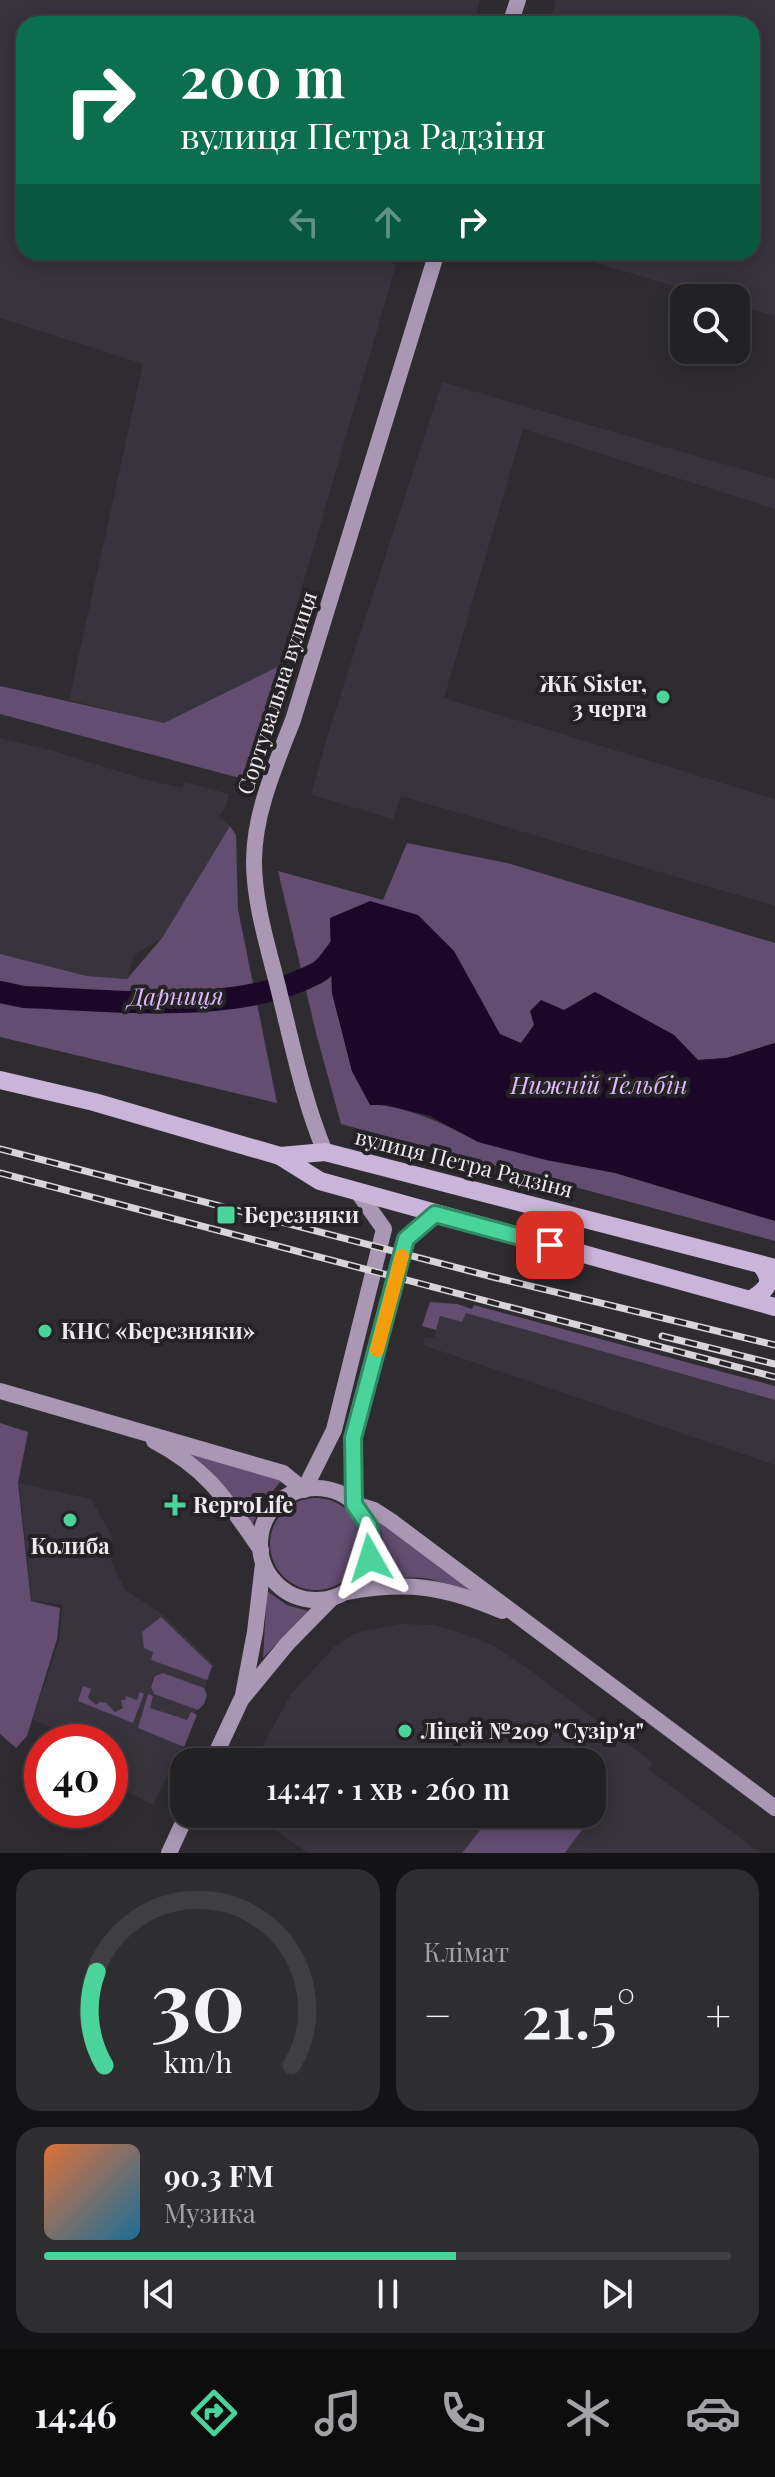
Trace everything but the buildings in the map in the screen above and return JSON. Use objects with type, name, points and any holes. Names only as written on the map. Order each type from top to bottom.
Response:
[{"type":"main road","name":"вулиця Петра Радзіня","points":[[0,1080],[94,1102],[280,1156],[320,1181],[775,1307]]},
{"type":"main road","name":"вулиця Петра Радзіня","points":[[280,1156],[325,1152],[768,1266]]},
{"type":"main road","points":[[752,1299],[765,1290],[768,1266]]},
{"type":"street","name":"Сортувальна вулиця","points":[[325,1152],[314,1124],[268,947],[257,893],[254,861],[257,832],[267,790],[293,720],[435,260]]},
{"type":"street","points":[[304,1490],[334,1430],[384,1229],[357,1191]]},
{"type":"street","points":[[241,1700],[287,1644],[364,1573],[372,1548],[367,1521],[354,1504],[354,1434],[406,1239],[435,1214]]},
{"type":"street","points":[[0,1391],[283,1473],[304,1490]]},
{"type":"street","points":[[139,1433],[178,1454],[206,1477],[234,1508],[276,1583],[291,1594],[315,1600],[393,1585],[426,1588],[473,1600],[530,1623]]},
{"type":"street","points":[[283,1473],[304,1468],[328,1444]]},
{"type":"street","points":[[352,1458],[362,1485],[383,1515]]},
{"type":"street","points":[[219,1748],[241,1700],[255,1632],[264,1525],[273,1509],[287,1497],[304,1490],[330,1491],[383,1515],[775,1808]]},
{"type":"street","points":[[169,1853],[181,1828]]},
{"type":"shaded area","points":[[0,0],[480,0],[475,16],[16,16],[16,260],[383,260],[396,265],[279,666],[164,724],[69,700],[143,364],[0,318]]},
{"type":"shaded area","points":[[556,0],[775,0],[775,316],[750,309],[750,284],[670,285],[587,260],[760,260],[760,16],[551,16]]},
{"type":"shaded area","points":[[442,382],[775,479],[775,509],[523,429],[444,698],[775,799],[775,906],[401,796],[393,819],[311,795],[331,724]]},
{"type":"shaded area","points":[[279,666],[285,667],[254,777],[247,780],[0,714],[0,686],[164,723]]},
{"type":"shaded area","points":[[0,738],[140,778],[182,788],[185,782],[229,794],[219,816],[230,826],[162,938],[134,955],[127,979],[87,976],[0,954]]},
{"type":"shaded area","points":[[230,826],[236,835],[238,909],[277,1103],[0,1037],[0,954],[87,976],[127,979],[162,938]]},
{"type":"shaded area","points":[[407,843],[507,863],[775,943],[775,1043],[727,1058],[698,1060],[674,1035],[595,992],[775,1198],[775,1241],[341,1124],[278,871],[383,900]],"holes":[[[330,918],[473,1139],[423,1116],[370,1104],[352,1071],[332,993]]]},
{"type":"shaded area","points":[[430,1302],[457,1304],[472,1309],[474,1305],[775,1386],[775,1400],[466,1313],[462,1322],[440,1316],[436,1330],[422,1326]]},
{"type":"shaded area","points":[[465,1312],[775,1400],[775,1465],[423,1345],[425,1337],[434,1338],[440,1316]]},
{"type":"shaded area","points":[[0,1423],[28,1432],[18,1483],[31,1601],[60,1608],[57,1639],[31,1724],[24,1724],[24,1739],[16,1748],[0,1734]]},
{"type":"shaded area","points":[[179,1445],[281,1481],[264,1502],[252,1525]]},
{"type":"shaded area","points":[[19,1483],[91,1499],[112,1536],[111,1561],[125,1590],[162,1614],[214,1665],[181,1748],[170,1748],[170,1770],[153,1805],[128,1792],[128,1724],[43,1724],[33,1719],[60,1637],[62,1605],[32,1600]]},
{"type":"shaded area","points":[[316,1498],[333,1502],[348,1512],[358,1527],[362,1544],[358,1561],[348,1576],[333,1586],[316,1590],[299,1586],[284,1576],[274,1561],[270,1544],[274,1527],[284,1512],[299,1502]]},
{"type":"shaded area","points":[[377,1521],[474,1591],[423,1578],[372,1581],[383,1552]]},
{"type":"shaded area","points":[[267,1591],[287,1605],[308,1611],[263,1658]]},
{"type":"shaded area","points":[[161,1617],[212,1666],[207,1680],[151,1660],[153,1652],[144,1648],[142,1632]]},
{"type":"shaded area","points":[[401,1624],[435,1625],[493,1645],[653,1763],[648,1769],[761,1853],[307,1853],[274,1828],[606,1828],[606,1748],[262,1748],[291,1694],[334,1647],[355,1633]]},
{"type":"shaded area","points":[[163,1673],[204,1688],[207,1695],[204,1704],[198,1710],[154,1694],[151,1687],[155,1676]]},
{"type":"shaded area","points":[[83,1686],[91,1689],[88,1698],[96,1705],[106,1703],[115,1712],[123,1708],[121,1700],[125,1700],[126,1696],[137,1700],[140,1692],[144,1694],[133,1723],[78,1701]]},
{"type":"shaded area","points":[[148,1694],[153,1696],[150,1708],[187,1720],[191,1712],[197,1715],[184,1747],[138,1728]]},
{"type":"shaded area","points":[[482,1828],[583,1828],[565,1853],[462,1853]]},
{"type":"water","name":"Нижній Тельбін","points":[[370,901],[418,915],[454,951],[500,1034],[521,1043],[534,1025],[530,1011],[541,1000],[564,1010],[595,992],[674,1035],[698,1060],[727,1058],[775,1043],[775,1221],[615,1173],[546,1160],[478,1142],[430,1116],[386,1105],[370,1105],[352,1071],[332,993],[330,918]]},
{"type":"waterway","name":"Дарниця","points":[[0,992],[24,997],[134,1002],[212,1000],[250,995],[317,973],[350,938]]},
{"type":"railway","points":[[0,1149],[493,1277],[775,1345]]},
{"type":"railway","points":[[0,1173],[775,1377]]},
{"type":"railway","points":[[662,1336],[775,1364]]},
{"type":"slow traffic","points":[[377,1350],[402,1256]]},
{"type":"place","name":"ЖК Sister, 3 черга","points":[[663,697]]},
{"type":"place","name":"Березняки","points":[[226,1215]]},
{"type":"place","name":"КНС «Березняки»","points":[[45,1331]]},
{"type":"place","name":"ReproLife","points":[[175,1505]]},
{"type":"place","name":"Колиба","points":[[70,1520]]},
{"type":"place","name":"Ліцей №209 \"Сузір'я\"","points":[[405,1731]]},
{"type":"route","points":[[370,1558],[372,1542],[369,1526],[354,1504],[351,1448],[406,1239],[435,1214],[550,1245]]}]
